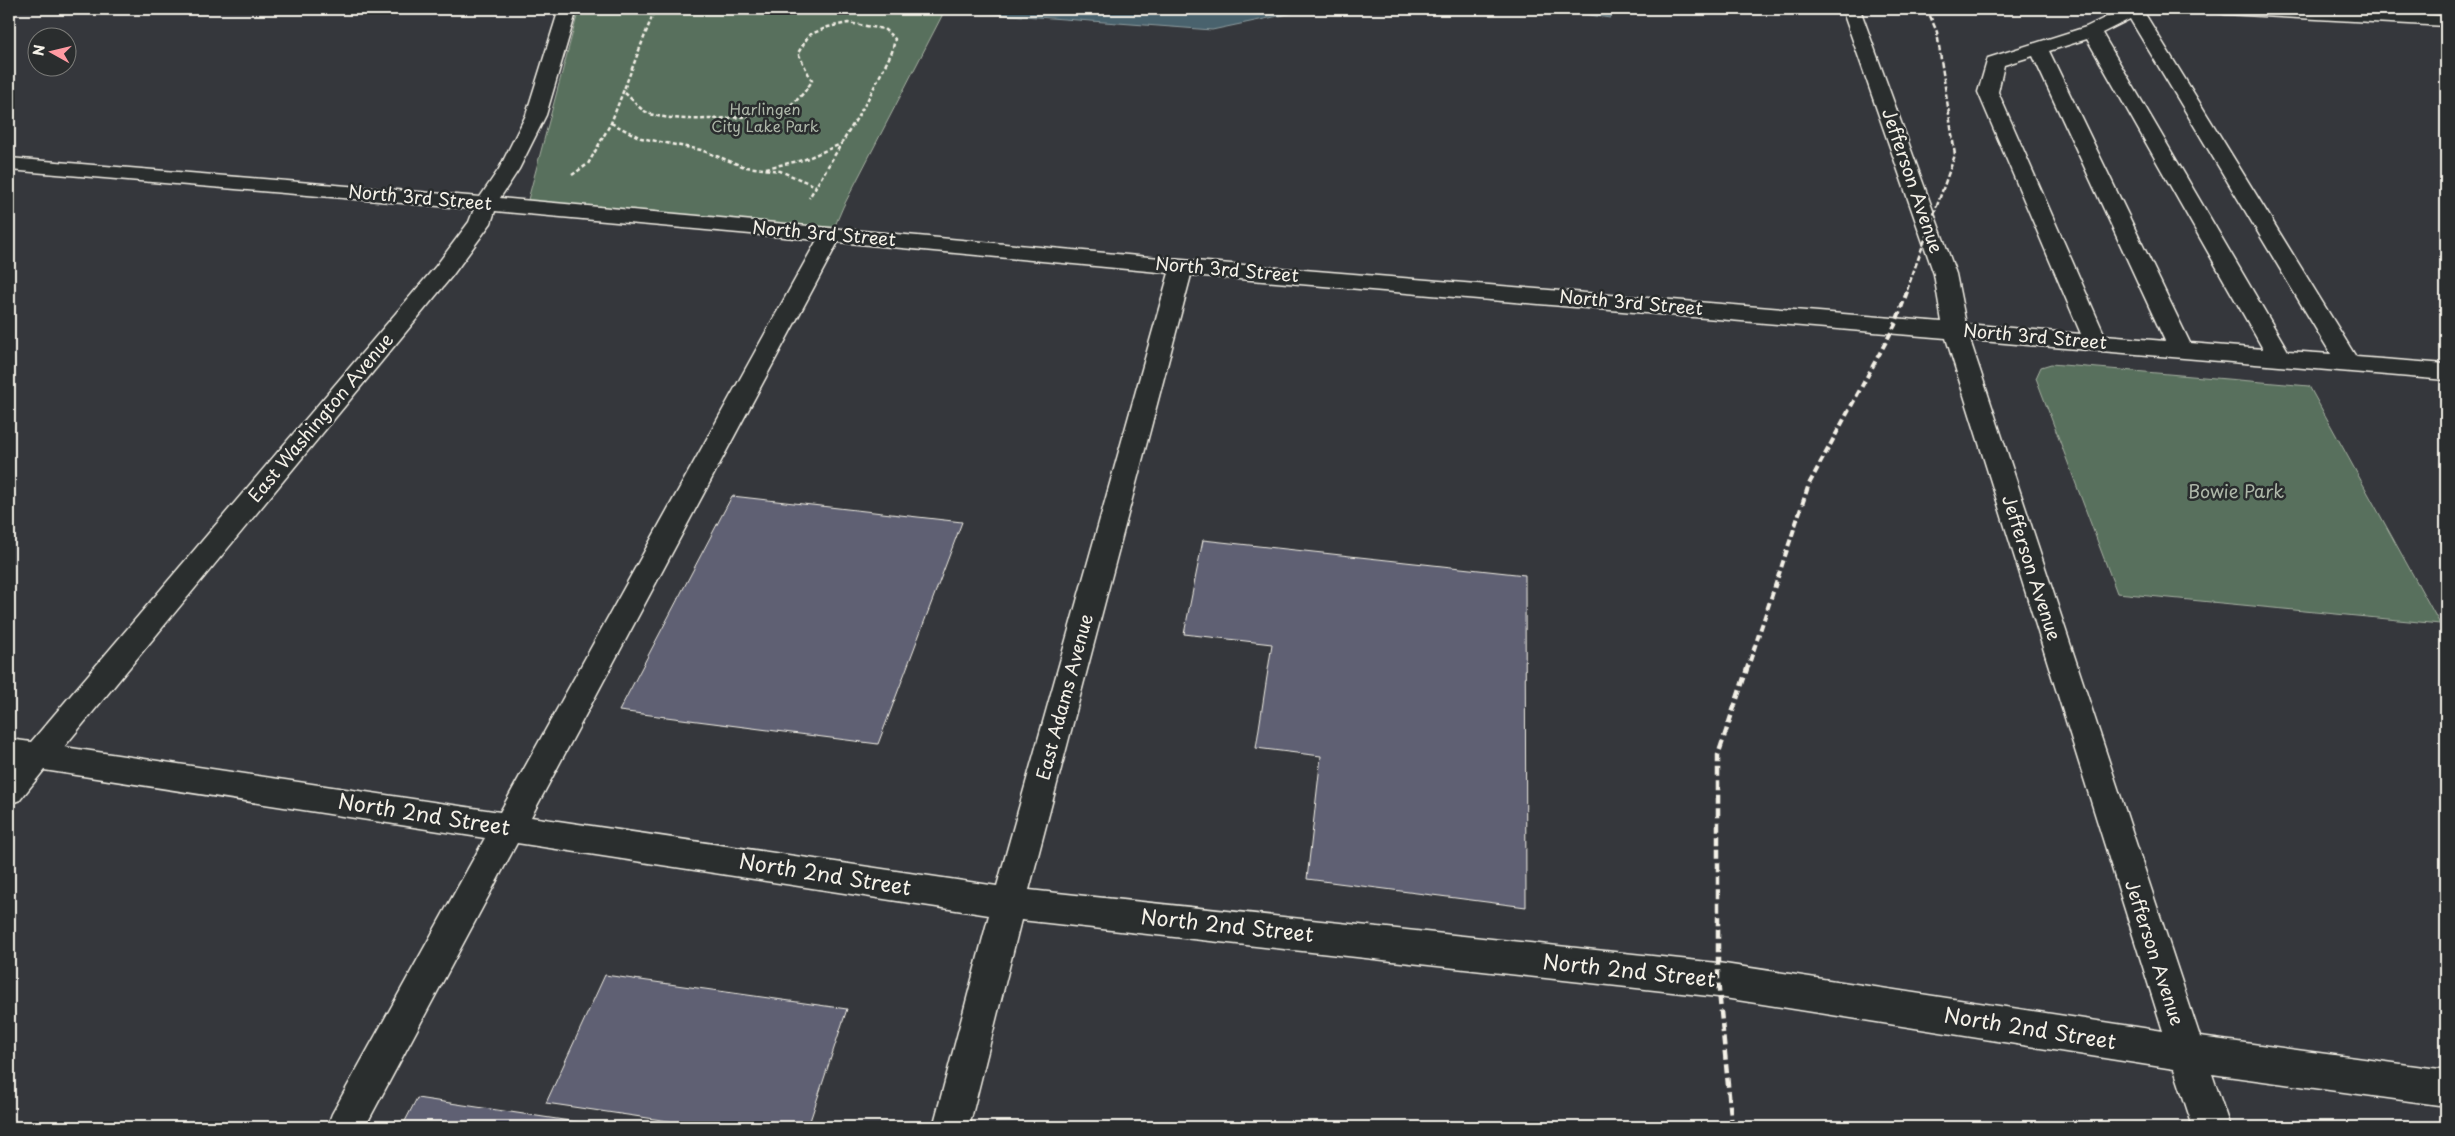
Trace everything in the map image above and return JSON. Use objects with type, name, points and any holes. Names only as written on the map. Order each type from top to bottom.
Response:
[{"type":"street","name":"East Washington Avenue","points":[[9,790],[22,754],[444,271],[480,223],[486,204],[509,169],[536,115],[568,9]]},
{"type":"street","name":"Jefferson Avenue","points":[[1851,9],[1945,274],[1955,330],[2211,1127]]},
{"type":"street","points":[[2224,9],[2446,21]]},
{"type":"street","points":[[2435,9],[2446,21]]},
{"type":"street","points":[[2096,342],[1988,92],[1995,62],[2092,31],[2133,10],[2349,364]]},
{"type":"street","points":[[2092,31],[2280,358]]},
{"type":"street","points":[[2038,47],[2181,349]]},
{"type":"street","name":"North 3rd Street","points":[[9,164],[526,207],[1182,267],[2446,372]]},
{"type":"street","points":[[345,1127],[510,828],[831,235]]},
{"type":"street","name":"East Adams Avenue","points":[[951,1127],[1009,902],[1182,267]]},
{"type":"street","name":"North 2nd Street","points":[[22,754],[1009,902],[1718,980],[2186,1053],[2446,1088]]},
{"type":"path","points":[[526,207],[588,164],[611,123],[624,93],[655,9]]},
{"type":"path","points":[[624,93],[649,113],[682,120],[781,110],[802,97],[812,81],[804,69],[798,53],[809,35],[828,27],[848,22],[884,29],[894,39],[892,52],[841,144],[789,231]]},
{"type":"path","points":[[611,123],[641,138],[700,150],[746,167],[780,171],[816,186]]},
{"type":"path","points":[[763,169],[803,160],[841,144]]},
{"type":"green space","name":"Harlingen City Lake Park","points":[[579,9],[945,10],[843,207],[831,235],[526,207]]},
{"type":"green space","name":"Bowie Park","points":[[2051,364],[2309,386],[2440,624],[2117,593],[2036,378],[2041,367]]},
{"type":"water","points":[[929,9],[1312,9],[1212,30]]},
{"type":"water","points":[[1549,9],[1617,9],[1610,18]]},
{"type":"building","points":[[732,496],[962,522],[878,744],[619,711]]},
{"type":"building","points":[[1203,540],[1525,575],[1526,907],[1307,879],[1321,756],[1256,748],[1272,644],[1184,634]]},
{"type":"building","points":[[605,975],[847,1009],[808,1127],[709,1127],[546,1103]]},
{"type":"building","points":[[417,1098],[610,1127],[402,1127]]},
{"type":"railway","points":[[1907,290],[1955,155],[1937,32],[1927,9]]},
{"type":"railway","points":[[1750,661],[1809,484],[1895,325],[1908,289]]},
{"type":"railway","points":[[1732,1127],[1718,980],[1718,755],[1750,660]]}]
